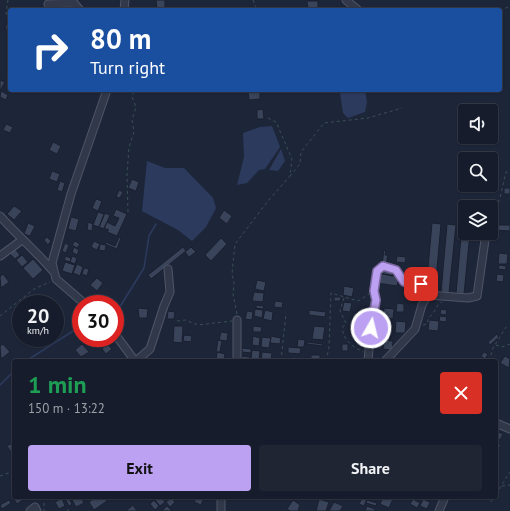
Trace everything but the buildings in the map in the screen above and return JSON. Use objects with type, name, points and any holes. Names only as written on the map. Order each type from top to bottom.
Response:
[{"type":"street","points":[[346,0],[356,8]]},
{"type":"street","points":[[48,4],[74,3],[78,8]]},
{"type":"street","points":[[53,272],[54,252],[71,194],[106,92]]},
{"type":"street","points":[[0,216],[41,258],[53,272],[56,279],[74,295]]},
{"type":"street","points":[[0,256],[22,240]]},
{"type":"street","points":[[387,359],[415,329],[422,305],[428,295],[468,298],[478,296],[485,240]]},
{"type":"street","points":[[369,358],[372,314],[376,300],[374,291],[377,271],[383,266],[396,270],[404,282],[421,284],[425,300]]},
{"type":"street","points":[[138,359],[150,349],[170,292],[168,269]]},
{"type":"street","points":[[237,320],[237,359]]},
{"type":"street","points":[[124,346],[134,359]]},
{"type":"street","points":[[498,424],[510,429]]},
{"type":"street","points":[[221,499],[221,511]]},
{"type":"street","points":[[439,511],[444,499]]},
{"type":"street","points":[[30,511],[35,507],[37,511]]},
{"type":"path","points":[[8,0],[6,14],[8,14]]},
{"type":"path","points":[[128,212],[126,174],[129,147],[134,132],[132,120],[136,107],[132,97],[133,92]]},
{"type":"path","points":[[177,321],[185,320],[198,325],[237,320],[232,274],[236,244],[268,201],[300,164],[300,152],[324,123],[368,118],[402,108]]},
{"type":"path","points":[[268,118],[276,122],[292,159],[290,176]]},
{"type":"path","points":[[498,202],[506,172],[510,172]]},
{"type":"path","points":[[0,316],[34,289],[56,279]]},
{"type":"path","points":[[326,359],[329,347],[331,293],[358,301],[374,291]]},
{"type":"path","points":[[344,297],[340,311],[346,323],[342,328],[343,336],[351,346],[369,358]]},
{"type":"path","points":[[415,329],[427,324],[429,317],[434,315],[438,304],[452,297]]},
{"type":"path","points":[[281,359],[286,313]]},
{"type":"path","points":[[490,359],[495,344],[506,327]]},
{"type":"path","points":[[495,344],[502,347],[510,344]]},
{"type":"path","points":[[0,476],[12,472]]},
{"type":"path","points":[[498,491],[510,472]]},
{"type":"path","points":[[502,486],[510,485]]},
{"type":"path","points":[[44,499],[44,511]]},
{"type":"water","points":[[365,92],[367,102],[365,112],[348,118],[343,113],[340,93]]},
{"type":"water","points":[[272,126],[280,147],[265,169],[259,170],[247,183],[237,185],[244,157],[243,133],[260,127]]},
{"type":"water","points":[[281,149],[285,161],[278,171],[269,170]]},
{"type":"water","points":[[147,161],[165,168],[184,168],[213,198],[216,208],[206,227],[192,241],[178,230],[142,211]]},
{"type":"waterway","points":[[124,300],[144,268],[149,236],[156,224]]},
{"type":"waterway","points":[[29,359],[72,332]]},
{"type":"waterway","points":[[0,385],[12,373]]},
{"type":"route","points":[[371,328],[372,314],[376,300],[374,291],[377,271],[383,266],[396,270],[404,282],[421,284]]}]
